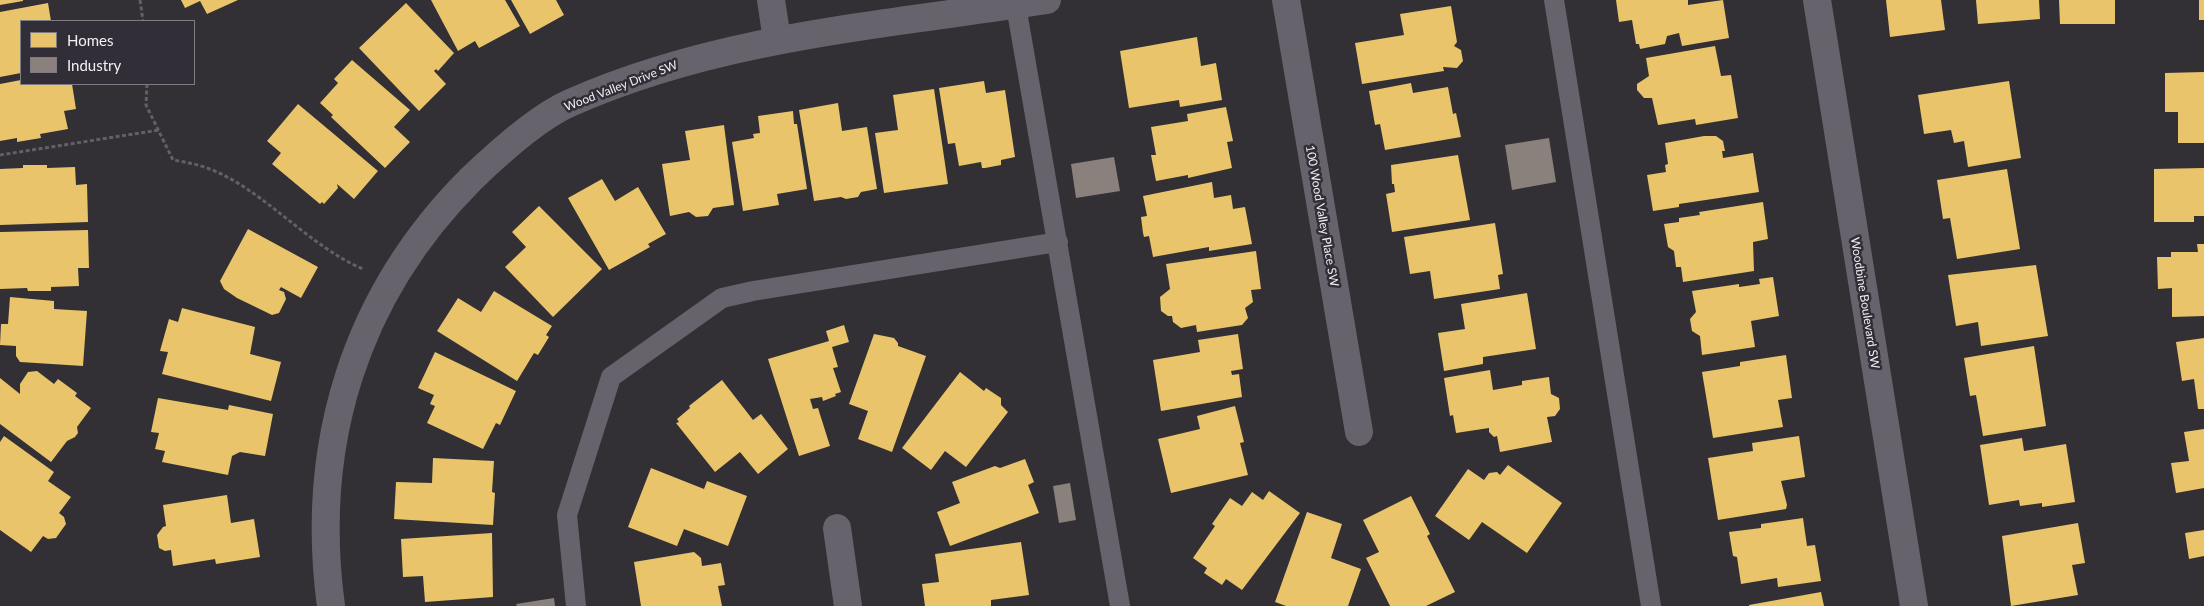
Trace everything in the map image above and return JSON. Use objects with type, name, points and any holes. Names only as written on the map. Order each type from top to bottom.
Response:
[{"type":"street","points":[[772,0],[777,40]]},
{"type":"street","name":"Wood Valley Drive SW","points":[[331,606],[326,569],[324,523],[326,476],[334,430],[356,354],[372,316],[391,281],[419,239],[450,200],[486,164],[526,132],[568,104],[668,67],[777,40],[1016,2],[1048,0]]},
{"type":"street","name":"100 Wood Valley Place SW","points":[[1286,0],[1359,432]]},
{"type":"street","name":"Woodbine Boulevard SW","points":[[1817,0],[1914,606]]},
{"type":"street","points":[[837,528],[848,606]]},
{"type":"lane","points":[[1554,0],[1651,606]]},
{"type":"lane","points":[[1016,2],[1120,606]]},
{"type":"lane","points":[[576,606],[567,515],[589,439],[611,377],[722,298],[753,291],[1058,242]]},
{"type":"path","points":[[140,0],[143,20]]},
{"type":"path","points":[[146,85],[146,106],[174,160],[208,168],[239,185],[352,265],[391,281]]},
{"type":"path","points":[[0,155],[159,130]]},
{"type":"building: Homes","points":[[0,0],[23,0],[23,1],[0,5]]},
{"type":"building: Homes","points":[[181,0],[238,0],[207,14],[200,1],[185,8]]},
{"type":"building: Homes","points":[[431,0],[505,0],[520,26],[479,48],[475,41],[458,51]]},
{"type":"building: Homes","points":[[511,0],[556,0],[564,15],[530,34]]},
{"type":"building: Homes","points":[[1616,0],[1688,0],[1688,5],[1723,0],[1729,38],[1682,46],[1679,33],[1667,36],[1665,44],[1640,49],[1639,44],[1636,44],[1632,20],[1619,22]]},
{"type":"building: Homes","points":[[1886,0],[1941,0],[1945,30],[1890,37]]},
{"type":"building: Homes","points":[[1976,0],[2039,0],[2040,19],[1978,24]]},
{"type":"building: Homes","points":[[2059,0],[2115,0],[2115,24],[2060,24]]},
{"type":"building: Homes","points":[[2199,0],[2204,0],[2204,20],[2199,20]]},
{"type":"building: Homes","points":[[48,3],[51,20],[20,20],[20,73],[0,77],[0,12]]},
{"type":"building: Homes","points":[[406,3],[454,53],[438,71],[436,69],[434,71],[446,84],[419,111],[359,48]]},
{"type":"building: Homes","points":[[1451,6],[1457,42],[1454,46],[1461,50],[1463,61],[1457,68],[1443,67],[1444,71],[1362,84],[1355,43],[1404,35],[1400,14]]},
{"type":"building: Homes","points":[[1197,37],[1201,66],[1216,63],[1222,100],[1180,107],[1179,100],[1129,108],[1120,51]]},
{"type":"building: Homes","points":[[1715,46],[1721,76],[1731,75],[1738,118],[1696,125],[1695,119],[1658,125],[1652,98],[1644,98],[1637,90],[1637,84],[1649,76],[1646,58]]},
{"type":"building: Homes","points":[[352,60],[410,110],[394,127],[410,142],[385,168],[331,117],[333,115],[320,103],[338,83],[334,79]]},
{"type":"building: Homes","points":[[2204,72],[2204,143],[2178,143],[2178,112],[2165,112],[2165,73]]},
{"type":"building: Homes","points":[[20,80],[20,85],[72,85],[76,109],[64,111],[68,129],[40,134],[41,138],[17,142],[17,138],[0,141],[0,84]]},
{"type":"building: Homes","points":[[984,81],[986,93],[1005,90],[1015,157],[1001,160],[1001,165],[985,168],[982,168],[981,162],[959,166],[955,143],[948,144],[939,88]]},
{"type":"building: Homes","points":[[2009,81],[2021,158],[1968,167],[1964,141],[1954,143],[1951,130],[1924,134],[1918,95]]},
{"type":"building: Homes","points":[[1411,83],[1413,93],[1448,87],[1453,114],[1456,113],[1461,137],[1385,150],[1380,124],[1375,125],[1369,91]]},
{"type":"building: Homes","points":[[934,89],[948,184],[884,193],[875,133],[898,130],[893,95]]},
{"type":"building: Homes","points":[[838,103],[842,131],[867,127],[877,189],[861,192],[858,197],[846,199],[841,197],[814,201],[799,110]]},
{"type":"building: Homes","points":[[298,104],[378,171],[354,199],[337,184],[338,188],[324,204],[322,202],[320,204],[272,164],[281,153],[267,141]]},
{"type":"building: Homes","points":[[1226,107],[1233,141],[1227,142],[1232,168],[1188,178],[1188,175],[1156,181],[1151,155],[1156,155],[1151,127],[1188,121],[1187,114]]},
{"type":"building: Homes","points":[[793,111],[794,124],[797,124],[807,189],[777,194],[779,205],[743,211],[732,142],[754,138],[753,134],[760,133],[758,116]]},
{"type":"building: Homes","points":[[724,125],[734,205],[713,208],[708,216],[696,217],[689,212],[670,216],[662,164],[690,160],[685,131]]},
{"type":"building: Homes","points":[[1704,136],[1716,136],[1723,141],[1725,151],[1722,151],[1723,158],[1753,153],[1759,192],[1679,204],[1679,207],[1653,211],[1647,175],[1666,172],[1665,165],[1668,164],[1665,143]]},
{"type":"building: Homes","points":[[1458,155],[1470,220],[1392,232],[1386,194],[1395,192],[1394,184],[1392,184],[1391,165]]},
{"type":"building: Homes","points":[[23,165],[47,165],[47,168],[75,167],[76,185],[87,184],[88,222],[0,225],[0,169],[23,168]]},
{"type":"building: Homes","points":[[2204,168],[2204,216],[2194,216],[2194,222],[2154,222],[2154,169]]},
{"type":"building: Homes","points":[[2007,169],[2020,249],[1957,259],[1950,218],[1943,219],[1937,180]]},
{"type":"building: Homes","points":[[602,179],[615,201],[638,187],[666,234],[648,244],[650,247],[609,270],[568,198]]},
{"type":"building: Homes","points":[[1212,182],[1214,198],[1231,195],[1233,209],[1245,207],[1252,244],[1209,251],[1209,247],[1153,257],[1149,236],[1144,237],[1143,233],[1141,217],[1147,216],[1143,196]]},
{"type":"building: Homes","points":[[1763,202],[1768,239],[1753,242],[1754,271],[1683,282],[1681,267],[1676,267],[1674,251],[1668,247],[1664,224],[1679,222],[1679,218],[1700,215],[1699,212]]},
{"type":"building: Homes","points":[[539,206],[602,269],[553,317],[505,267],[526,247],[512,232]]},
{"type":"building: Homes","points":[[1495,223],[1503,274],[1498,275],[1500,289],[1434,299],[1430,271],[1410,274],[1404,237]]},
{"type":"building: Homes","points":[[248,229],[318,267],[301,298],[281,287],[279,290],[284,292],[286,299],[279,313],[272,315],[237,298],[224,289],[220,281]]},
{"type":"building: Homes","points":[[88,230],[89,268],[78,268],[79,286],[51,287],[51,291],[28,291],[27,288],[0,289],[0,232]]},
{"type":"building: Homes","points":[[2197,244],[2204,244],[2204,316],[2172,317],[2172,288],[2158,289],[2157,257],[2171,257],[2171,252],[2198,252]]},
{"type":"building: Homes","points":[[1256,251],[1261,289],[1251,290],[1253,302],[1245,308],[1248,318],[1242,325],[1197,332],[1196,325],[1181,328],[1173,322],[1172,316],[1168,316],[1161,311],[1160,297],[1170,289],[1166,264]]},
{"type":"building: Homes","points":[[2036,265],[2048,336],[1981,346],[1978,322],[1956,326],[1948,275]]},
{"type":"building: Homes","points":[[1773,277],[1779,316],[1751,321],[1755,347],[1702,355],[1700,336],[1692,331],[1690,319],[1696,312],[1692,291],[1739,284],[1739,287],[1760,284],[1759,279]]},
{"type":"building: Homes","points":[[494,291],[552,326],[546,335],[549,337],[538,355],[534,353],[517,381],[437,331],[458,298],[481,312]]},
{"type":"building: Homes","points":[[1527,293],[1536,349],[1483,357],[1483,364],[1444,371],[1438,333],[1465,329],[1461,304]]},
{"type":"building: Homes","points":[[10,297],[54,301],[54,309],[87,311],[83,366],[20,362],[16,356],[16,346],[0,345],[1,324],[8,324]]},
{"type":"building: Homes","points":[[182,308],[255,327],[250,354],[281,362],[271,401],[162,374],[168,352],[160,351],[169,319],[178,322]]},
{"type":"building: Homes","points":[[844,325],[849,342],[832,347],[838,367],[833,368],[841,392],[823,401],[822,397],[810,399],[813,409],[818,408],[830,446],[799,456],[768,359],[829,341],[826,331]]},
{"type":"building: Homes","points":[[874,334],[894,338],[898,346],[926,356],[892,452],[858,439],[868,411],[849,404]]},
{"type":"building: Homes","points":[[1238,334],[1243,369],[1231,371],[1232,375],[1239,374],[1242,397],[1161,411],[1153,360],[1200,352],[1198,340]]},
{"type":"building: Homes","points":[[2204,338],[2204,409],[2198,409],[2194,379],[2182,381],[2176,342]]},
{"type":"building: Homes","points":[[2034,346],[2046,426],[1983,436],[1976,395],[1970,396],[1964,358]]},
{"type":"building: Homes","points":[[435,352],[516,391],[500,425],[496,423],[483,449],[427,423],[435,406],[430,404],[434,395],[418,388]]},
{"type":"building: Homes","points":[[1786,355],[1792,398],[1778,400],[1783,427],[1713,438],[1702,372],[1740,366],[1740,362]]},
{"type":"building: Homes","points":[[1490,370],[1493,390],[1522,385],[1522,381],[1549,377],[1551,394],[1559,398],[1560,409],[1555,416],[1547,417],[1552,442],[1500,452],[1497,436],[1494,437],[1489,432],[1489,428],[1456,433],[1453,415],[1450,416],[1444,378]]},
{"type":"building: Homes","points":[[37,371],[54,384],[58,379],[77,393],[75,396],[91,408],[77,427],[78,433],[67,441],[51,462],[0,424],[0,378],[20,394],[20,384],[28,372]]},
{"type":"building: Homes","points":[[960,372],[984,391],[986,388],[1001,398],[1001,405],[1008,412],[966,467],[945,451],[931,470],[902,448]]},
{"type":"building: Homes","points":[[722,380],[753,420],[761,414],[788,449],[758,474],[740,452],[715,472],[676,423],[679,422],[677,419],[690,408],[689,406]]},
{"type":"building: Homes","points":[[158,398],[228,410],[229,405],[273,414],[265,456],[240,452],[232,456],[228,475],[162,462],[165,451],[155,449],[159,433],[151,432]]},
{"type":"building: Homes","points":[[1235,406],[1244,442],[1240,443],[1248,475],[1171,493],[1158,439],[1200,429],[1197,416]]},
{"type":"building: Homes","points":[[2204,429],[2204,488],[2176,493],[2171,463],[2189,461],[2184,432]]},
{"type":"building: Homes","points":[[4,436],[54,472],[48,481],[71,497],[59,513],[64,517],[66,524],[56,538],[48,539],[43,536],[31,552],[0,530],[0,442]]},
{"type":"building: Homes","points":[[1799,436],[1805,477],[1781,481],[1787,505],[1786,509],[1718,520],[1708,458],[1753,451],[1752,443]]},
{"type":"building: Homes","points":[[2022,438],[2024,451],[2066,444],[2075,502],[2042,507],[2042,503],[2020,506],[2019,500],[1989,505],[1980,445]]},
{"type":"building: Homes","points":[[433,458],[494,461],[492,492],[495,493],[493,525],[394,519],[396,482],[432,483]]},
{"type":"building: Homes","points":[[1025,459],[1034,482],[1028,485],[1039,513],[950,546],[937,512],[960,503],[952,482],[995,466],[1000,468]]},
{"type":"building: Homes","points":[[1508,465],[1562,503],[1527,553],[1482,522],[1469,540],[1435,516],[1468,469],[1484,480],[1489,473],[1497,472],[1500,475]]},
{"type":"building: Homes","points":[[651,468],[704,489],[707,481],[747,496],[728,546],[684,529],[677,546],[628,527]]},
{"type":"building: Homes","points":[[1269,491],[1300,513],[1242,590],[1226,579],[1222,585],[1204,573],[1207,568],[1193,558],[1215,526],[1212,524],[1230,498],[1242,506],[1252,492],[1263,500]]},
{"type":"building: Homes","points":[[227,495],[231,523],[254,519],[260,557],[216,564],[215,559],[173,566],[171,550],[165,551],[159,548],[157,535],[166,526],[163,505]]},
{"type":"building: Homes","points":[[1411,496],[1430,534],[1427,536],[1455,592],[1426,606],[1390,606],[1366,558],[1379,552],[1363,520]]},
{"type":"building: Homes","points":[[1307,512],[1342,524],[1331,558],[1361,569],[1348,606],[1286,606],[1275,602]]},
{"type":"building: Homes","points":[[1803,518],[1807,546],[1815,545],[1821,581],[1778,587],[1777,578],[1741,584],[1737,557],[1733,556],[1729,532],[1761,528],[1761,524]]},
{"type":"building: Homes","points":[[2078,523],[2085,563],[2072,565],[2078,595],[2011,606],[2002,536]]},
{"type":"building: Homes","points":[[2204,530],[2204,556],[2189,559],[2185,533]]},
{"type":"building: Homes","points":[[492,533],[493,597],[425,602],[423,576],[403,577],[401,539]]},
{"type":"building: Homes","points":[[1021,542],[1029,595],[991,600],[991,606],[925,606],[922,584],[939,582],[935,554]]},
{"type":"building: Homes","points":[[694,552],[701,558],[702,566],[721,563],[725,585],[718,586],[722,606],[641,606],[634,562]]},
{"type":"building: Homes","points":[[1821,592],[1824,606],[1749,606],[1749,605]]},
{"type":"building: Industry","points":[[1549,138],[1556,182],[1512,190],[1505,145]]},
{"type":"building: Industry","points":[[1114,157],[1120,191],[1076,198],[1071,164]]},
{"type":"building: Industry","points":[[1070,483],[1076,520],[1059,523],[1053,486]]},
{"type":"building: Industry","points":[[554,598],[555,606],[517,606],[516,604]]}]
